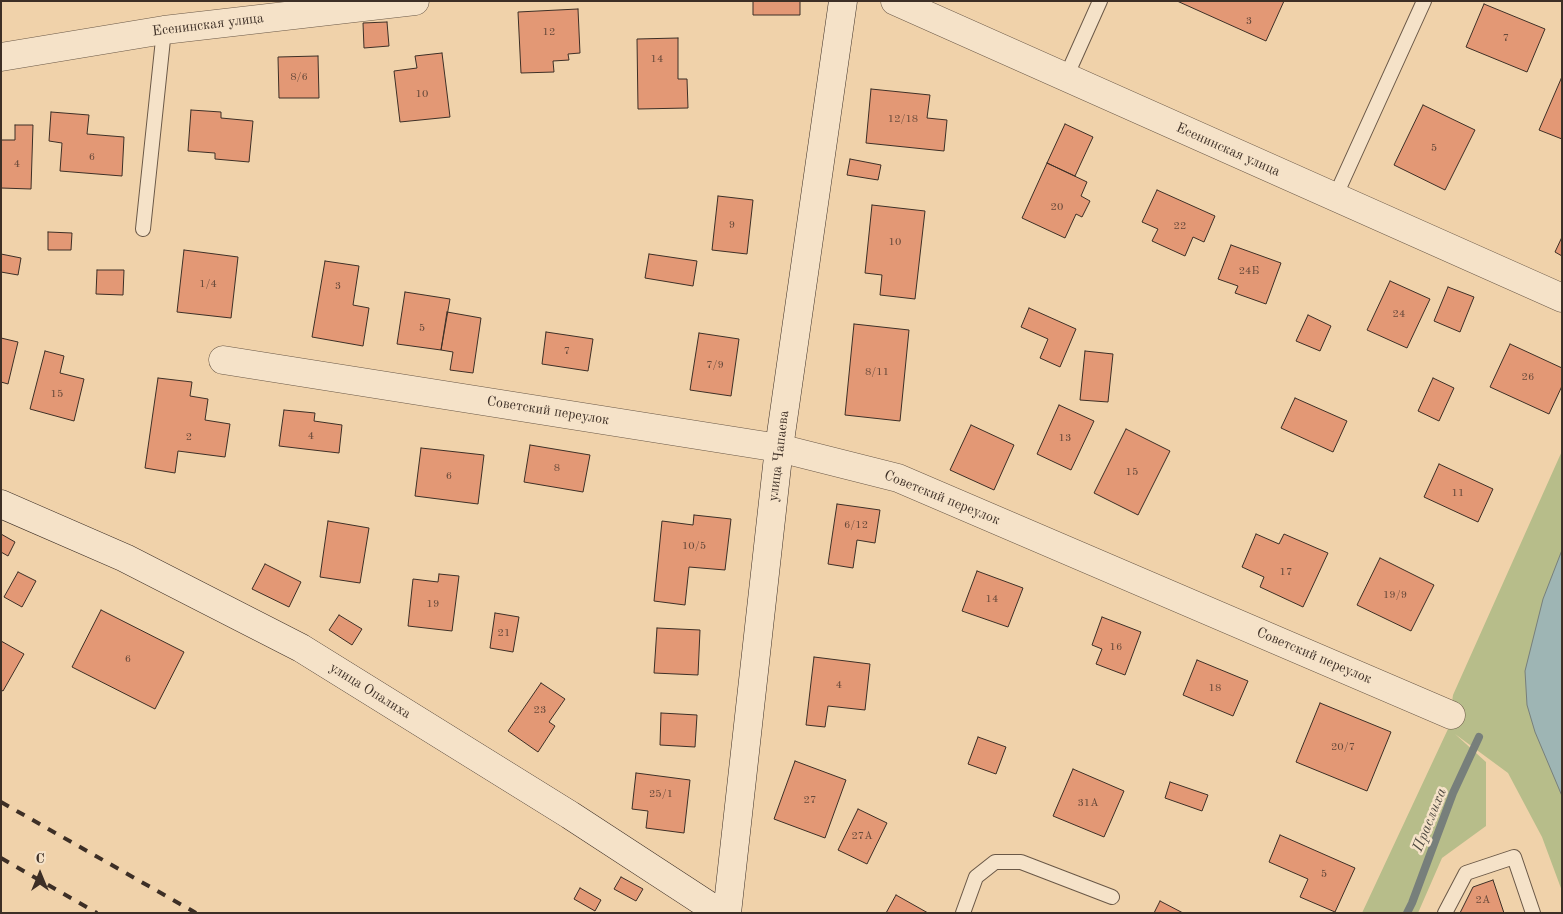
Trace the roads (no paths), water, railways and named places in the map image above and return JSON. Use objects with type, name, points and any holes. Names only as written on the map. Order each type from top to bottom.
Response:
[{"type":"street","name":"Есенинская улица","points":[[1,57],[164,30],[415,1]]},
{"type":"street","name":"улица Чапаева","points":[[727,913],[779,448],[843,1]]},
{"type":"street","name":"Есенинская улица","points":[[895,1],[1562,298]]},
{"type":"street","name":"Советский переулок","points":[[223,360],[779,448],[898,478],[1451,715]]},
{"type":"street","name":"улица Опалиха","points":[[1,504],[125,558],[301,648],[562,810],[720,913]]},
{"type":"lane","points":[[1066,77],[1100,1]]},
{"type":"lane","points":[[1335,197],[1424,1]]},
{"type":"lane","points":[[143,229],[164,30]]},
{"type":"lane","points":[[1445,913],[1466,872],[1514,857],[1533,913]]},
{"type":"lane","points":[[963,913],[976,877],[995,862],[1021,862],[1112,897]]},
{"type":"water","points":[[1562,550],[1562,796],[1535,732],[1527,705],[1525,671],[1543,599]]},
{"type":"waterway","name":"Праслиха","points":[[1407,913],[1453,793],[1479,737]]},
{"type":"railway","points":[[1,802],[196,913]]},
{"type":"railway","points":[[1,858],[97,913]]}]
